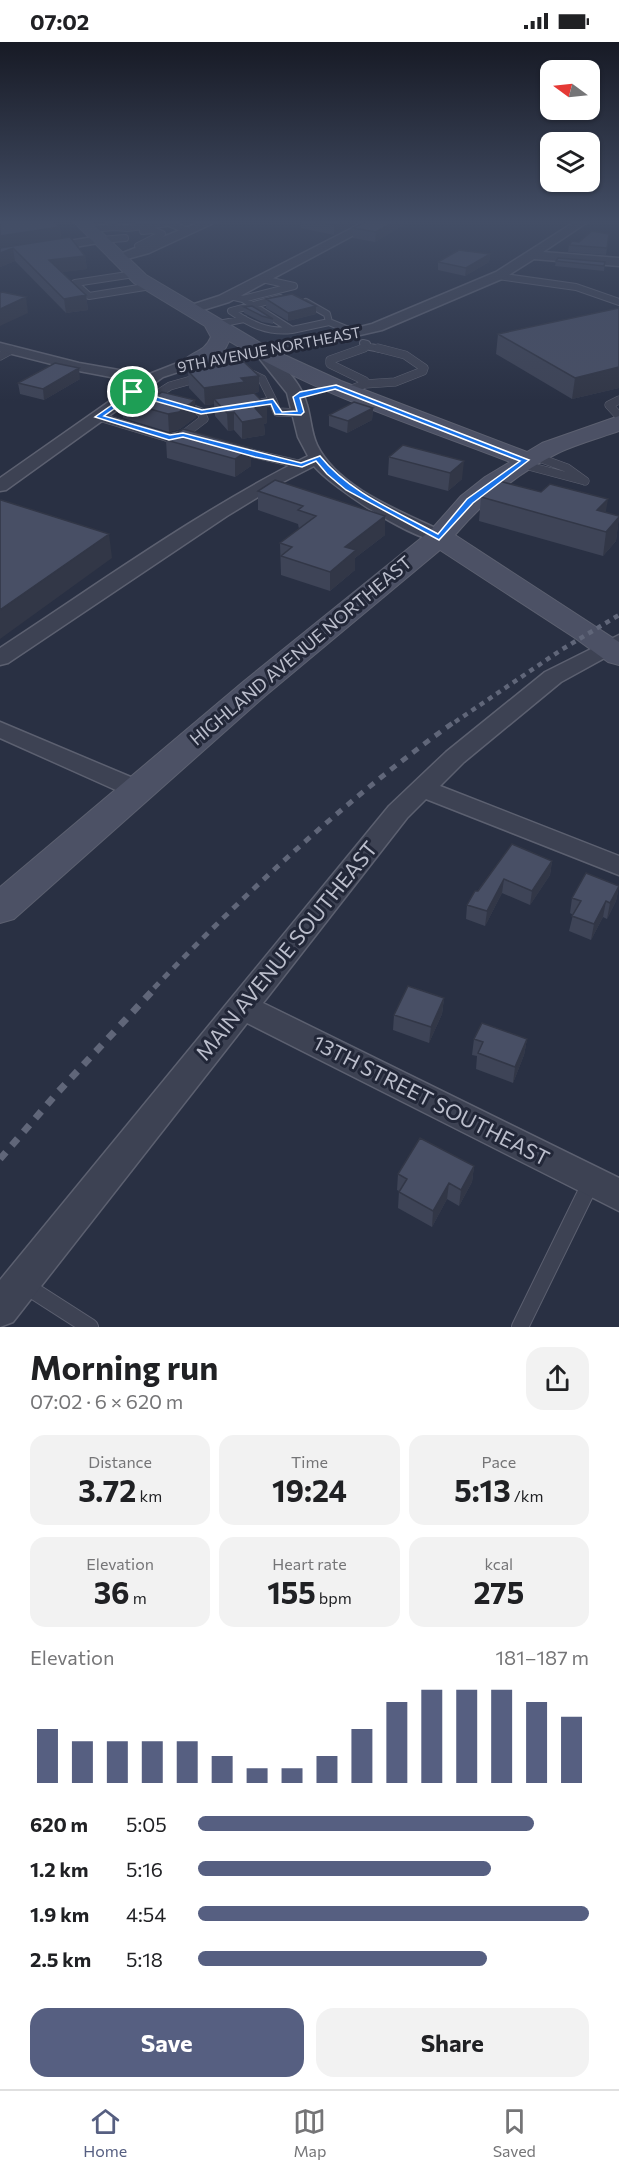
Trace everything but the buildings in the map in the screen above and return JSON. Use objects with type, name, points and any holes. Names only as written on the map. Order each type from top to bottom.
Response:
[{"type":"main road","points":[[144,281],[262,352],[527,460]]},
{"type":"main road","points":[[190,364],[216,350],[221,337],[214,325]]},
{"type":"main road","points":[[299,405],[310,391],[349,387]]},
{"type":"main road","name":"HIGHLAND AVENUE NORTHEAST","points":[[0,909],[136,789],[439,537],[470,501],[527,460],[564,442],[619,423]]},
{"type":"main road","points":[[439,537],[586,632],[615,648]]},
{"type":"street","points":[[190,310],[236,297],[259,281]]},
{"type":"street","name":"9TH AVENUE NORTHEAST","points":[[0,486],[169,369],[353,334],[401,318],[487,281]]},
{"type":"street","points":[[4,351],[150,380]]},
{"type":"street","points":[[262,352],[285,377],[299,405],[301,422],[310,447],[310,461]]},
{"type":"street","points":[[310,461],[330,473],[348,488],[439,537]]},
{"type":"street","points":[[0,658],[221,512],[310,461]]},
{"type":"street","name":"MAIN AVENUE SOUTHEAST","points":[[0,1309],[398,812],[455,757],[553,677],[615,648]]},
{"type":"street","points":[[0,729],[136,789]]},
{"type":"street","points":[[421,788],[619,866]]},
{"type":"street","name":"13TH STREET SOUTHEAST","points":[[242,1006],[605,1188]]},
{"type":"lane","points":[[88,281],[75,283],[89,296],[151,286]]},
{"type":"lane","points":[[236,297],[294,286],[271,281]]},
{"type":"lane","points":[[533,281],[576,287],[619,302]]},
{"type":"lane","points":[[289,296],[232,310],[267,331],[279,332],[329,322],[353,334],[367,344],[365,346]]},
{"type":"lane","points":[[236,297],[252,304],[292,330]]},
{"type":"lane","points":[[297,297],[327,314],[329,322]]},
{"type":"lane","points":[[214,325],[244,318]]},
{"type":"lane","points":[[365,346],[412,358],[424,368],[414,377],[395,383],[349,387],[365,381],[330,364],[330,360],[365,346]]},
{"type":"lane","points":[[241,371],[253,373],[262,379],[277,412],[299,405]]},
{"type":"lane","points":[[153,397],[183,381],[214,375]]},
{"type":"lane","points":[[133,392],[162,400]]},
{"type":"lane","points":[[619,400],[609,405],[619,416]]},
{"type":"lane","points":[[243,406],[273,401]]},
{"type":"lane","points":[[172,402],[201,412],[212,411]]},
{"type":"lane","points":[[99,417],[169,438],[183,435],[204,419],[201,412]]},
{"type":"lane","points":[[183,435],[201,440]]},
{"type":"lane","points":[[223,446],[310,461]]},
{"type":"lane","points":[[527,460],[567,468],[585,481],[556,475],[527,460]]},
{"type":"lane","points":[[520,1327],[605,1188]]},
{"type":"lane","points":[[20,1283],[90,1327]]},
{"type":"railway","points":[[455,722],[561,650],[619,615]]},
{"type":"railway","points":[[154,988],[225,916],[337,813],[457,720]]},
{"type":"railway","points":[[0,1159],[58,1092],[156,987]]},
{"type":"route","points":[[336,387],[424,423],[526,460],[470,501],[439,537],[348,488],[317,458],[302,465],[257,456],[183,435],[169,438],[99,417],[133,392],[201,412],[273,401],[277,412],[282,414],[301,412],[297,397],[302,394],[336,387]]}]
